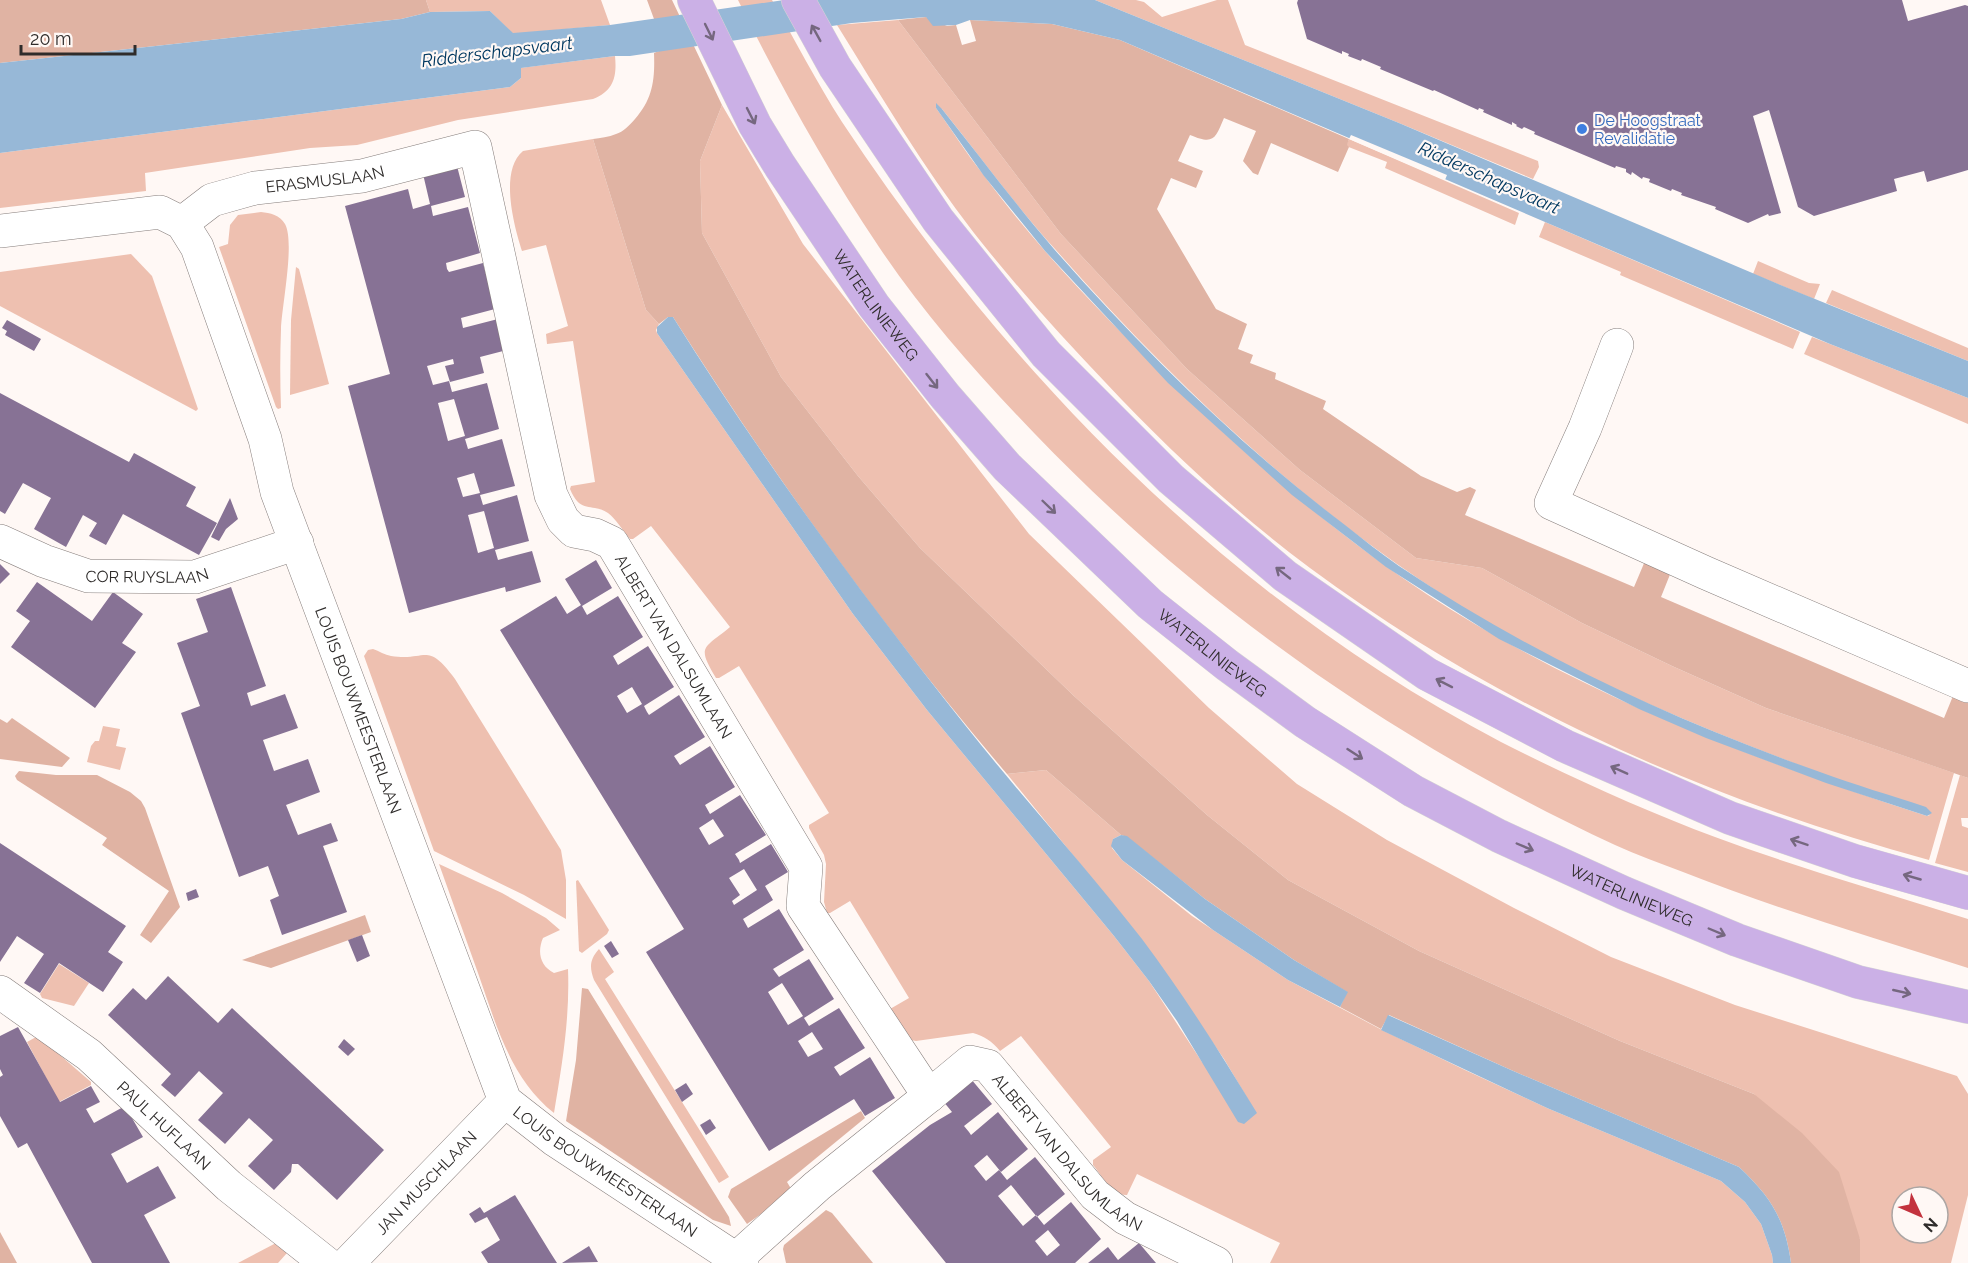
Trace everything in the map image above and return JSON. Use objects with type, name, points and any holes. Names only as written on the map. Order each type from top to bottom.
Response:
[{"type":"main road","name":"WATERLINIEWEG","points":[[694,0],[755,125],[786,176],[874,306],[945,396],[1015,475],[1150,604],[1227,665],[1305,722],[1413,791],[1499,836],[1624,893],[1737,940],[1858,982],[1968,1006]]},
{"type":"main road","points":[[798,0],[835,67],[938,220],[1046,354],[1171,479],[1285,576],[1426,674],[1565,746],[1730,818],[1855,861],[1968,893]]},
{"type":"street","name":"ERASMUSLAAN","points":[[182,223],[212,200],[255,188],[362,176],[475,147]]},
{"type":"street","name":"ALBERT VAN DALSUMLAAN","points":[[475,147],[551,495],[563,520],[574,531],[595,535],[612,543],[806,867],[803,906],[929,1096]]},
{"type":"street","points":[[0,231],[160,212],[182,223]]},
{"type":"street","name":"LOUIS BOUWMEESTERLAAN","points":[[182,223],[197,248],[265,440],[277,492],[505,1101],[555,1140],[739,1261]]},
{"type":"street","points":[[1617,345],[1585,428],[1551,503],[1717,578],[1968,686]]},
{"type":"street","name":"COR RUYSLAAN","points":[[0,541],[44,561],[88,576],[195,577],[297,543]]},
{"type":"street","name":"PAUL HUFLAAN","points":[[0,992],[89,1054],[229,1186],[326,1263]]},
{"type":"street","name":"ALBERT VAN DALSUMLAAN","points":[[739,1261],[817,1186],[970,1062],[988,1066],[1095,1195],[1125,1218],[1216,1263]]},
{"type":"street","name":"JAN MUSCHLAAN","points":[[348,1263],[505,1101]]},
{"type":"shaded area","points":[[0,0],[426,0],[430,12],[401,19],[0,63]]},
{"type":"shaded area","points":[[426,0],[601,0],[610,25],[513,34],[490,11],[430,12]]},
{"type":"shaded area","points":[[647,0],[672,0],[722,105],[700,161],[702,233],[781,377],[858,476],[920,548],[1074,696],[1207,815],[1288,880],[1419,951],[1620,1041],[1754,1094],[1802,1133],[1839,1172],[1860,1239],[1860,1263],[1791,1263],[1785,1234],[1775,1210],[1760,1188],[1739,1167],[1511,1070],[1389,1015],[1381,1029],[1340,1007],[1347,992],[1294,960],[1205,899],[1127,837],[1121,835],[1046,770],[1007,774],[918,665],[832,552],[673,317],[668,317],[659,324],[646,310],[593,139],[610,136],[624,130],[646,104],[652,88],[654,53],[659,51],[654,19]]},
{"type":"shaded area","points":[[738,0],[772,0],[842,122],[907,215],[977,306],[1053,392],[1133,474],[1218,551],[1308,621],[1402,685],[1501,742],[1553,768],[1688,827],[1809,869],[1968,919],[1968,968],[1753,898],[1615,845],[1456,762],[1380,716],[1306,666],[1234,613],[1165,557],[1099,497],[1014,412],[933,320],[896,272],[822,157]]},
{"type":"shaded area","points":[[1095,0],[1144,2],[1162,17],[1217,0],[1228,0],[1245,45],[1538,161],[1539,167],[1533,179]]},
{"type":"shaded area","points":[[926,17],[947,26],[956,25],[962,45],[976,41],[970,20],[1052,24],[1120,40],[1349,139],[1347,145],[1349,147],[1338,172],[1271,143],[1258,175],[1253,173],[1243,161],[1256,131],[1224,118],[1216,135],[1209,140],[1190,135],[1178,161],[1203,171],[1196,188],[1171,178],[1157,209],[1216,309],[1247,324],[1238,349],[1253,355],[1250,363],[1276,373],[1275,379],[1326,401],[1323,409],[1421,476],[1457,492],[1470,487],[1476,490],[1465,515],[1634,587],[1645,561],[1671,572],[1661,597],[1944,718],[1953,696],[1968,702],[1968,778],[1766,708],[1582,623],[1482,568],[1416,558],[1300,470],[1187,369],[1061,234],[898,20]]},
{"type":"shaded area","points":[[898,20],[1061,234],[1187,369],[1300,470],[1416,558],[1482,568],[1582,623],[1766,708],[1954,773],[1929,860],[1846,836],[1765,808],[1684,777],[1606,743],[1529,705],[1454,663],[1381,617],[1310,568],[1229,503],[1178,456],[1088,364],[1021,290],[937,183],[837,25]],"holes":[[[936,108],[942,109],[1040,232],[1161,362],[1217,417],[1275,468],[1335,518],[1397,564],[1462,607],[1577,671],[1727,737],[1930,815],[1927,816],[1872,798],[1763,759],[1656,716],[1604,692],[1456,613],[1371,555],[1290,491],[1213,423],[1100,310],[1051,258],[1005,203]]]},
{"type":"shaded area","points":[[615,56],[613,82],[606,92],[593,99],[458,120],[357,145],[310,148],[145,173],[146,191],[0,208],[0,153],[510,87],[521,78],[520,68]]},
{"type":"shaded area","points":[[722,105],[803,244],[1029,534],[1209,708],[1297,784],[1387,840],[1611,957],[1735,1005],[1957,1076],[1968,1094],[1968,1195],[1951,1263],[1860,1263],[1860,1239],[1754,1094],[1620,1041],[1419,951],[1288,880],[1207,815],[1074,696],[920,548],[858,476],[781,377],[702,233],[700,161]]},
{"type":"shaded area","points":[[593,139],[646,310],[659,324],[657,333],[853,614],[927,710],[1114,936],[1149,981],[1202,1062],[1256,1113],[1224,1059],[1142,940],[1007,774],[1046,770],[1121,835],[1113,839],[1112,848],[1122,860],[1192,916],[1288,980],[1382,1030],[1465,1070],[1547,1108],[1721,1181],[1745,1202],[1761,1224],[1773,1263],[1270,1263],[1280,1243],[1137,1174],[1127,1195],[1112,1189],[1093,1165],[1093,1160],[1111,1147],[1021,1036],[1000,1051],[988,1039],[973,1033],[911,1040],[890,1009],[909,998],[850,901],[827,913],[824,902],[826,864],[809,825],[829,813],[739,666],[716,678],[706,659],[706,648],[709,644],[730,627],[651,526],[630,539],[608,513],[582,505],[570,489],[571,486],[595,482],[573,341],[547,344],[546,334],[568,326],[546,245],[522,251],[512,214],[510,185],[516,160],[523,151]]},
{"type":"shaded area","points":[[1349,139],[1519,213],[1515,225],[1385,168],[1387,162],[1346,146]]},
{"type":"shaded area","points":[[261,212],[280,218],[288,233],[288,259],[281,329],[281,408],[278,409],[219,247],[228,244],[230,225],[238,215]]},
{"type":"shaded area","points":[[1545,222],[1800,332],[1793,349],[1620,275],[1621,272],[1539,237]]},
{"type":"shaded area","points":[[131,254],[152,276],[198,409],[196,411],[0,306],[0,272]]},
{"type":"shaded area","points":[[1758,261],[1809,283],[1820,284],[1814,299],[1753,274]]},
{"type":"shaded area","points":[[296,267],[299,269],[329,384],[290,395],[291,320]]},
{"type":"shaded area","points":[[1832,290],[1968,348],[1968,361],[1826,303]]},
{"type":"shaded area","points":[[1812,337],[1968,398],[1968,424],[1804,354]]},
{"type":"shaded area","points":[[373,649],[391,656],[431,656],[438,660],[455,679],[561,850],[566,880],[566,919],[524,895],[434,851],[364,656],[368,650]]},
{"type":"shaded area","points":[[12,718],[70,758],[62,767],[0,759],[0,719],[7,723]]},
{"type":"shaded area","points":[[103,726],[120,729],[116,746],[126,748],[120,770],[87,762],[91,746],[95,741],[99,741]]},
{"type":"shaded area","points":[[19,771],[56,775],[97,775],[130,792],[141,801],[180,907],[151,943],[140,935],[169,891],[102,845],[107,838],[17,780],[15,776]]},
{"type":"shaded area","points":[[1960,775],[1968,778],[1968,818],[1961,818],[1962,826],[1968,828],[1968,872],[1935,863]]},
{"type":"shaded area","points":[[439,864],[502,893],[546,918],[560,930],[543,938],[540,948],[543,963],[549,970],[554,973],[568,969],[567,1023],[554,1113],[526,1084],[506,1049]]},
{"type":"shaded area","points":[[578,880],[609,930],[582,953],[579,951],[576,881]]},
{"type":"shaded area","points":[[365,915],[371,932],[271,968],[242,960]]},
{"type":"shaded area","points":[[599,949],[614,972],[605,979],[729,1177],[719,1183],[594,980],[591,963]]},
{"type":"shaded area","points":[[59,964],[89,983],[74,1006],[42,998],[40,994]]},
{"type":"shaded area","points":[[582,988],[588,989],[729,1217],[731,1226],[713,1220],[566,1121],[576,1060]]},
{"type":"shaded area","points":[[38,1036],[91,1082],[91,1085],[59,1102],[27,1042]]},
{"type":"shaded area","points":[[861,1111],[865,1118],[787,1182],[790,1187],[789,1194],[747,1224],[728,1197],[731,1189]]},
{"type":"shaded area","points":[[826,1210],[832,1213],[873,1263],[786,1263],[784,1245]]},
{"type":"shaded area","points":[[0,1232],[17,1263],[0,1263]]},
{"type":"shaded area","points":[[276,1243],[287,1253],[278,1263],[238,1263]]},
{"type":"water","name":"Ridderschapsvaart","points":[[784,0],[1095,0],[1399,123],[1783,286],[1968,361],[1968,398],[1830,344],[1120,40],[1052,24],[970,20],[956,25],[933,26],[926,17],[852,23],[630,56],[521,68],[521,78],[510,87],[0,153],[0,63],[401,19],[430,12],[490,11],[513,33],[610,25]]},
{"type":"water","points":[[936,103],[1054,249],[1157,359],[1267,462],[1392,561],[1499,628],[1550,656],[1656,707],[1765,752],[1926,807],[1932,813],[1927,816],[1826,783],[1706,738],[1639,709],[1499,639],[1386,567],[1292,495],[1168,383],[1045,251],[984,176],[936,108]]},
{"type":"water","points":[[668,317],[673,317],[777,474],[926,676],[1158,960],[1257,1113],[1244,1124],[1238,1122],[1177,1021],[1149,981],[927,710],[853,614],[657,333],[657,327]]},
{"type":"water","points":[[1121,835],[1127,836],[1205,899],[1294,960],[1348,992],[1340,1007],[1288,980],[1213,930],[1122,860],[1111,846],[1113,839]]},
{"type":"water","points":[[1388,1015],[1739,1167],[1760,1188],[1775,1210],[1785,1234],[1791,1263],[1773,1263],[1761,1224],[1745,1202],[1721,1181],[1547,1108],[1381,1030]]},
{"type":"pier","points":[[1351,135],[1447,175],[1445,180],[1349,139]]},
{"type":"building","points":[[1298,0],[1902,0],[1908,21],[1965,5],[1968,6],[1968,170],[1927,182],[1924,171],[1894,179],[1897,191],[1814,216],[1798,207],[1769,110],[1753,116],[1781,213],[1769,216],[1768,214],[1748,223],[1715,209],[1716,207],[1649,182],[1650,179],[1643,177],[1642,179],[1632,172],[1631,175],[1626,172],[1626,169],[1616,166],[1615,168],[1534,134],[1535,132],[1524,127],[1522,129],[1512,122],[1512,125],[1483,112],[1484,110],[1479,108],[1478,110],[1380,69],[1381,67],[1362,59],[1361,61],[1342,51],[1342,54],[1307,39]]},
{"type":"building","points":[[457,166],[465,197],[431,206],[433,216],[468,207],[480,253],[446,263],[447,269],[449,272],[483,263],[495,309],[461,318],[463,328],[498,319],[507,350],[480,357],[484,373],[450,382],[445,366],[454,364],[453,359],[427,366],[433,385],[449,381],[452,392],[487,383],[499,429],[465,439],[468,449],[502,439],[515,486],[480,495],[483,505],[517,495],[529,541],[495,550],[498,560],[532,551],[541,582],[506,592],[505,587],[409,613],[348,386],[390,374],[345,206],[408,189],[413,209],[430,204],[423,174]],"holes":[[[454,399],[465,436],[448,441],[438,403]],[[474,473],[480,493],[463,497],[457,478]],[[484,511],[494,548],[478,553],[468,515]]]},
{"type":"building","points":[[7,320],[41,339],[34,351],[5,335],[7,331],[2,328]]},
{"type":"building","points":[[0,393],[129,462],[134,453],[196,487],[186,506],[217,523],[199,555],[123,514],[106,545],[89,536],[97,523],[83,515],[66,547],[34,529],[51,498],[23,483],[5,514],[0,511]]},
{"type":"building","points":[[230,498],[238,519],[226,529],[219,541],[211,537]]},
{"type":"building","points":[[596,560],[612,588],[582,606],[587,615],[618,596],[643,637],[613,656],[618,665],[648,646],[674,687],[644,706],[647,712],[649,715],[679,695],[705,737],[674,756],[680,765],[710,746],[735,787],[705,805],[710,814],[740,795],[766,835],[735,854],[740,863],[771,844],[788,872],[765,886],[773,900],[743,919],[748,928],[779,909],[804,950],[773,969],[779,977],[809,959],[834,999],[804,1018],[809,1026],[839,1008],[865,1048],[834,1067],[840,1076],[870,1057],[895,1098],[865,1116],[854,1099],[769,1151],[646,952],[684,929],[500,630],[556,596],[567,614],[581,605],[565,579]],"holes":[[[632,687],[642,704],[627,713],[617,696]],[[713,819],[724,836],[709,845],[699,828]],[[744,869],[757,890],[734,905],[732,901],[740,895],[729,878]],[[782,983],[803,1016],[788,1025],[768,992]],[[812,1032],[823,1049],[808,1057],[798,1041]]]},
{"type":"building","points":[[0,564],[10,574],[0,584]]},
{"type":"building","points":[[37,582],[92,621],[113,592],[143,614],[122,643],[136,652],[95,708],[11,647],[30,621],[16,611]]},
{"type":"building","points":[[231,587],[266,686],[247,693],[251,706],[285,694],[298,728],[263,740],[274,771],[308,759],[320,792],[286,805],[298,835],[331,823],[338,841],[323,846],[347,912],[282,935],[270,900],[279,896],[268,866],[239,877],[181,713],[200,706],[177,643],[208,632],[196,599]]},
{"type":"building","points":[[0,843],[126,926],[108,952],[123,962],[103,992],[59,963],[40,993],[24,983],[44,954],[17,936],[0,962]]},
{"type":"building","points":[[196,889],[199,897],[188,901],[186,893]]},
{"type":"building","points":[[362,935],[370,956],[357,962],[348,940]]},
{"type":"building","points":[[611,941],[619,954],[612,958],[604,946]]},
{"type":"building","points":[[168,976],[218,1023],[232,1008],[384,1150],[337,1200],[298,1164],[292,1164],[291,1172],[274,1190],[248,1166],[273,1140],[249,1118],[225,1144],[198,1120],[223,1093],[199,1071],[175,1097],[161,1085],[171,1074],[108,1015],[133,988],[146,1000]]},
{"type":"building","points":[[18,1027],[60,1102],[91,1086],[100,1102],[86,1109],[94,1123],[125,1106],[143,1137],[111,1154],[127,1183],[158,1166],[176,1198],[144,1215],[170,1263],[92,1263],[27,1143],[18,1148],[0,1116],[0,1077],[3,1075],[0,1069],[0,1036]]},
{"type":"building","points":[[344,1039],[355,1049],[348,1056],[338,1047]]},
{"type":"building","points":[[971,1079],[992,1104],[964,1126],[971,1135],[998,1112],[1028,1149],[1001,1172],[987,1155],[974,1166],[986,1181],[999,1170],[1007,1180],[1035,1157],[1065,1194],[1037,1217],[1044,1225],[1071,1202],[1101,1239],[1075,1263],[946,1263],[872,1171],[930,1125],[952,1112],[943,1101]],"holes":[[[1011,1185],[1036,1215],[1023,1226],[998,1196]],[[1048,1230],[1060,1245],[1047,1256],[1035,1241]]]},
{"type":"building","points":[[686,1083],[693,1094],[682,1102],[675,1090]]},
{"type":"building","points":[[710,1119],[716,1128],[706,1135],[700,1125]]},
{"type":"building","points":[[515,1195],[557,1263],[488,1263],[481,1252],[500,1240],[487,1217],[475,1223],[469,1214],[480,1207],[484,1213]]},
{"type":"building","points":[[1139,1243],[1156,1263],[1088,1263],[1108,1247],[1118,1260]]},
{"type":"building","points":[[589,1246],[598,1262],[562,1263]]},
{"type":"place","name":"De Hoogstraat Revalidatie","points":[[1582,129]]}]
